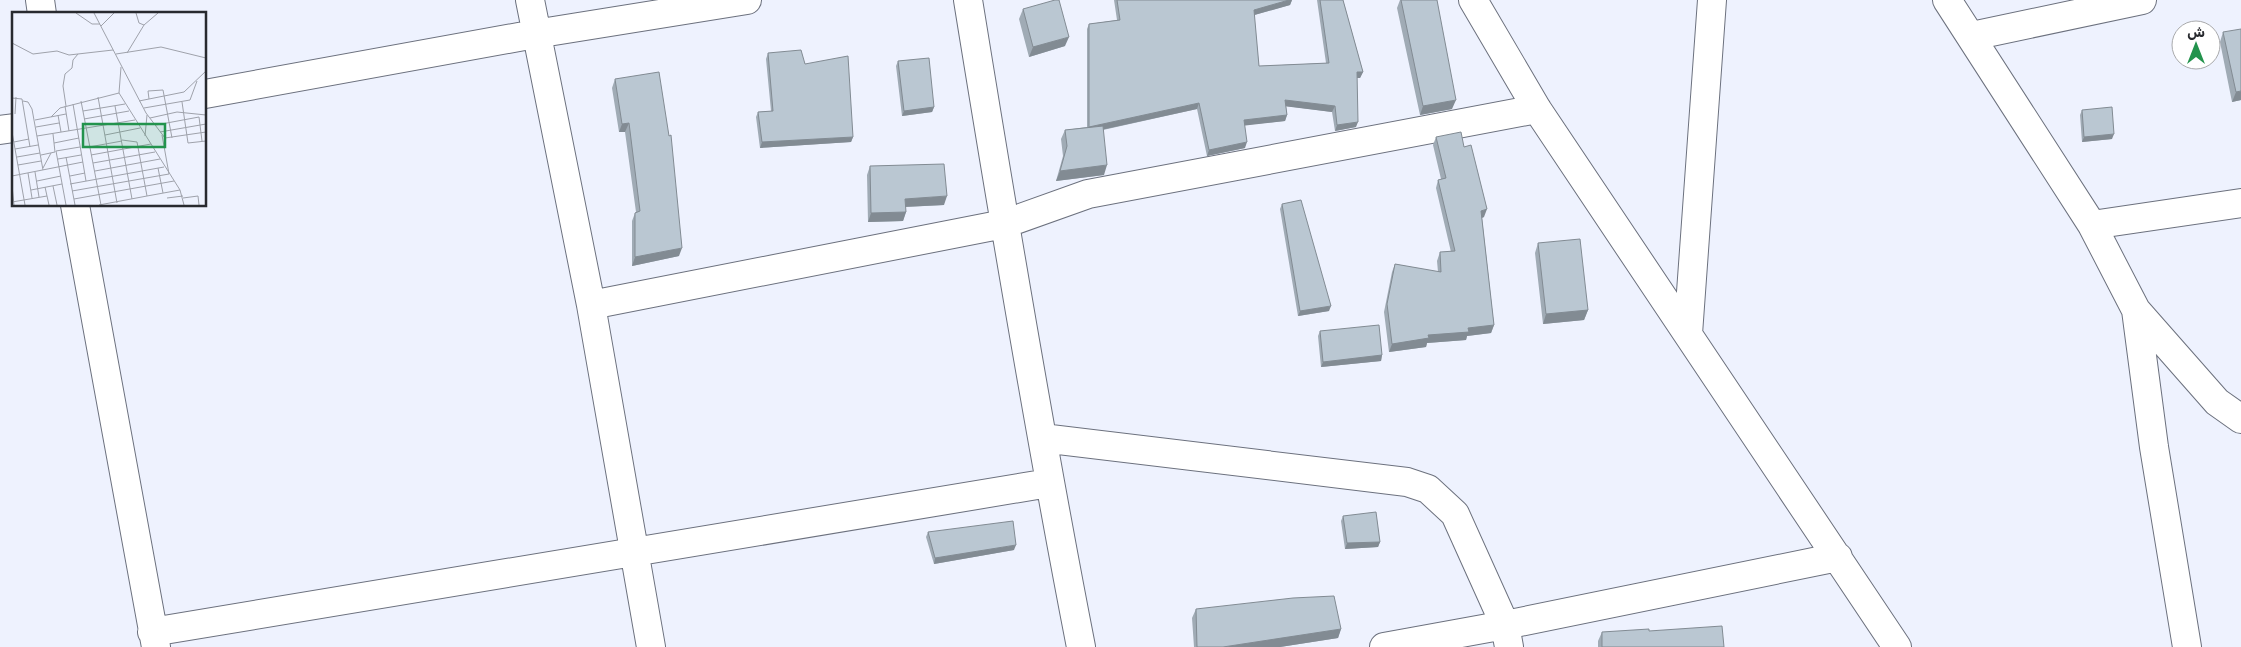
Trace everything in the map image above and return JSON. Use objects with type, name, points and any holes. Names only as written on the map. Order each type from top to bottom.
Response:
[{"type":"street","points":[[530,0],[535,34],[591,305],[651,647]]},
{"type":"street","points":[[206,94],[535,34],[747,0]]},
{"type":"street","points":[[968,0],[1004,224],[1049,483],[1081,647]]},
{"type":"street","points":[[1472,0],[1537,109],[1838,556],[1897,647]]},
{"type":"street","points":[[1688,334],[1712,0]]},
{"type":"street","points":[[1947,0],[1972,36],[2092,225],[2136,310],[2217,402],[2241,419]]},
{"type":"street","points":[[1972,36],[2142,0]]},
{"type":"street","points":[[591,305],[1004,224],[1088,194],[1537,109]]},
{"type":"street","points":[[2092,225],[2241,203]]},
{"type":"street","points":[[75,206],[154,640],[635,551],[1049,483]]},
{"type":"street","points":[[2136,310],[2154,446],[2187,647]]},
{"type":"street","points":[[1042,438],[1407,482],[1428,489],[1455,514],[1507,636]]},
{"type":"street","points":[[1384,647],[1507,636],[1838,556]]},
{"type":"building","points":[[1059,0],[1069,37],[1033,47],[1023,9]]},
{"type":"building","points":[[1117,0],[1289,0],[1254,10],[1259,66],[1329,63],[1320,0],[1343,0],[1363,72],[1357,72],[1358,122],[1337,125],[1335,106],[1285,100],[1287,115],[1244,120],[1247,142],[1209,150],[1199,103],[1089,127],[1089,24],[1120,20]]},
{"type":"building","points":[[1401,0],[1437,0],[1456,100],[1423,106]]},
{"type":"building","points":[[2241,29],[2241,91],[2236,92],[2223,32]]},
{"type":"building","points":[[801,50],[805,64],[848,56],[853,137],[762,142],[758,112],[773,111],[768,53]]},
{"type":"building","points":[[929,58],[934,107],[904,111],[898,61]]},
{"type":"building","points":[[659,72],[669,136],[671,135],[682,248],[635,257],[635,213],[640,211],[629,123],[622,124],[615,79]]},
{"type":"building","points":[[2112,107],[2114,134],[2084,137],[2082,110]]},
{"type":"building","points":[[1103,126],[1107,165],[1060,171],[1067,146],[1065,130]]},
{"type":"building","points":[[1461,132],[1464,147],[1471,145],[1487,209],[1481,211],[1494,325],[1468,328],[1469,332],[1428,335],[1429,338],[1392,344],[1387,304],[1395,264],[1441,272],[1440,252],[1455,251],[1438,180],[1446,178],[1436,137]]},
{"type":"building","points":[[944,164],[947,196],[905,199],[906,212],[871,213],[870,166]]},
{"type":"building","points":[[1301,200],[1331,306],[1300,311],[1282,204]]},
{"type":"building","points":[[1580,239],[1588,310],[1546,314],[1538,243]]},
{"type":"building","points":[[1379,325],[1382,355],[1323,362],[1320,331]]},
{"type":"building","points":[[1376,512],[1380,542],[1347,543],[1343,516]]},
{"type":"building","points":[[1013,521],[1016,545],[935,558],[928,532]]},
{"type":"building","points":[[1334,596],[1341,629],[1223,647],[1197,647],[1196,609],[1293,598]]},
{"type":"building","points":[[1722,626],[1724,647],[1602,647],[1602,632]]}]
